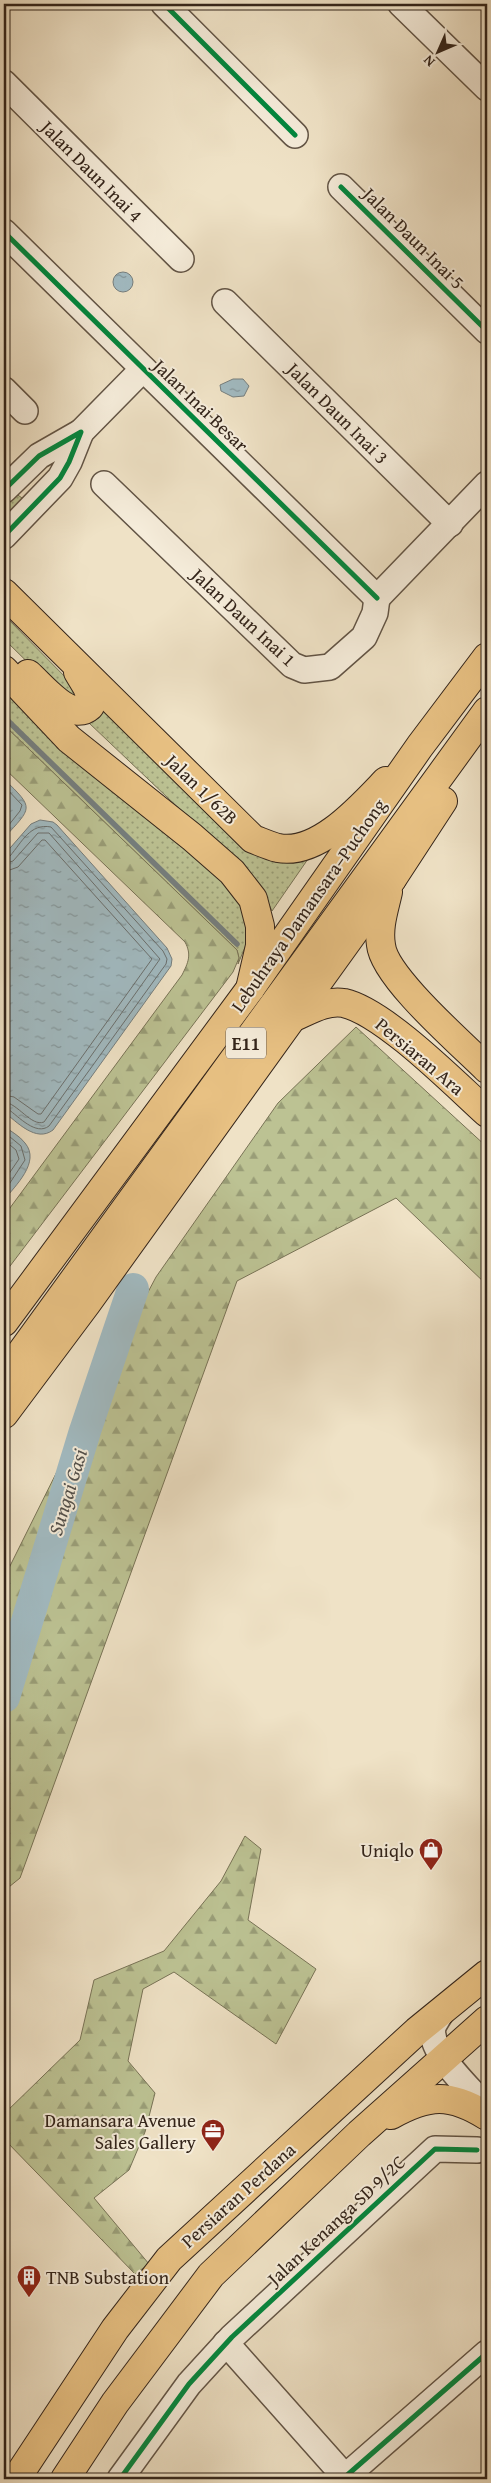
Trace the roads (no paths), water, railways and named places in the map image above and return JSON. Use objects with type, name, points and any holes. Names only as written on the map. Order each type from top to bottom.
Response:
[{"type":"main road","name":"Jalan 1/62B","points":[[4,593],[253,838],[279,848],[301,848],[329,834],[357,811],[420,746]]},
{"type":"main road","points":[[4,651],[62,704],[78,712],[90,706],[91,698],[71,660]]},
{"type":"main road","name":"Lebuhraya Damansara–Puchong","points":[[4,1322],[250,989],[420,746],[487,657]]},
{"type":"main road","points":[[4,670],[69,739],[192,837],[232,872],[253,899],[260,926],[260,946],[250,989]]},
{"type":"main road","name":"E11","points":[[4,1376],[487,711]]},
{"type":"main road","points":[[4,1414],[87,1303],[392,878],[459,778],[487,727]]},
{"type":"main road","name":"Persiaran Ara","points":[[392,878],[380,925],[381,946],[387,963],[405,986],[487,1068]]},
{"type":"main road","name":"Persiaran Ara","points":[[292,1018],[325,1003],[345,1003],[369,1014],[396,1032],[487,1113]]},
{"type":"main road","name":"Persiaran Perdana","points":[[16,2479],[114,2329],[169,2259],[382,2064],[487,1974]]},
{"type":"main road","name":"Persiaran Perdana","points":[[65,2479],[115,2403],[211,2275],[359,2134],[442,2058],[487,2020]]},
{"type":"main road","points":[[359,2134],[401,2110],[427,2099],[447,2099],[474,2108],[487,2116]]},
{"type":"street","points":[[164,4],[295,135]]},
{"type":"street","points":[[401,4],[487,88]]},
{"type":"street","name":"Jalan Daun Inai 4","points":[[4,84],[181,259]]},
{"type":"street","name":"Jalan Daun Inai 5","points":[[341,187],[487,331]]},
{"type":"street","name":"Jalan Inai Besar","points":[[4,232],[377,598]]},
{"type":"street","name":"Jalan Daun Inai 3","points":[[225,302],[450,524]]},
{"type":"street","points":[[4,490],[39,456],[81,432],[142,369]]},
{"type":"street","points":[[4,390],[25,411]]},
{"type":"street","points":[[4,536],[60,478],[69,462],[81,432]]},
{"type":"street","points":[[22,472],[44,494]]},
{"type":"street","name":"Jalan Daun Inai 1","points":[[104,484],[292,665],[304,670],[330,667],[364,637],[375,613],[377,598]]},
{"type":"street","points":[[377,598],[487,484]]},
{"type":"street","points":[[443,2010],[433,2028],[436,2044],[442,2058],[487,2108]]},
{"type":"street","points":[[382,2064],[408,2050],[427,2052],[442,2058]]},
{"type":"street","name":"Jalan Kenanga SD 9/2C","points":[[121,2479],[189,2384],[226,2343],[435,2148],[477,2150]]},
{"type":"street","points":[[226,2343],[346,2478],[487,2353]]},
{"type":"water","points":[[123,272],[130,275],[133,282],[130,289],[123,292],[116,289],[113,282],[116,275]]},
{"type":"water","points":[[233,379],[243,379],[249,386],[244,396],[233,397],[221,391],[220,385]]},
{"type":"water","points":[[4,779],[21,797],[26,808],[20,820],[4,838]]},
{"type":"water","points":[[40,820],[53,822],[57,825],[167,948],[172,959],[171,966],[53,1130],[40,1134],[27,1130],[4,1112],[4,855],[31,824]]},
{"type":"water","points":[[4,1126],[25,1143],[29,1150],[30,1158],[25,1173],[4,1200]]},
{"type":"waterway","points":[[4,717],[237,944]]},
{"type":"waterway","name":"Sungai Gasi","points":[[4,1697],[85,1431],[133,1289]]},
{"type":"place","name":"Uniqlo","points":[[431,1871]]},
{"type":"place","name":"Damansara Avenue Sales Gallery","points":[[213,2152]]},
{"type":"place","name":"TNB Substation","points":[[29,2298]]}]
